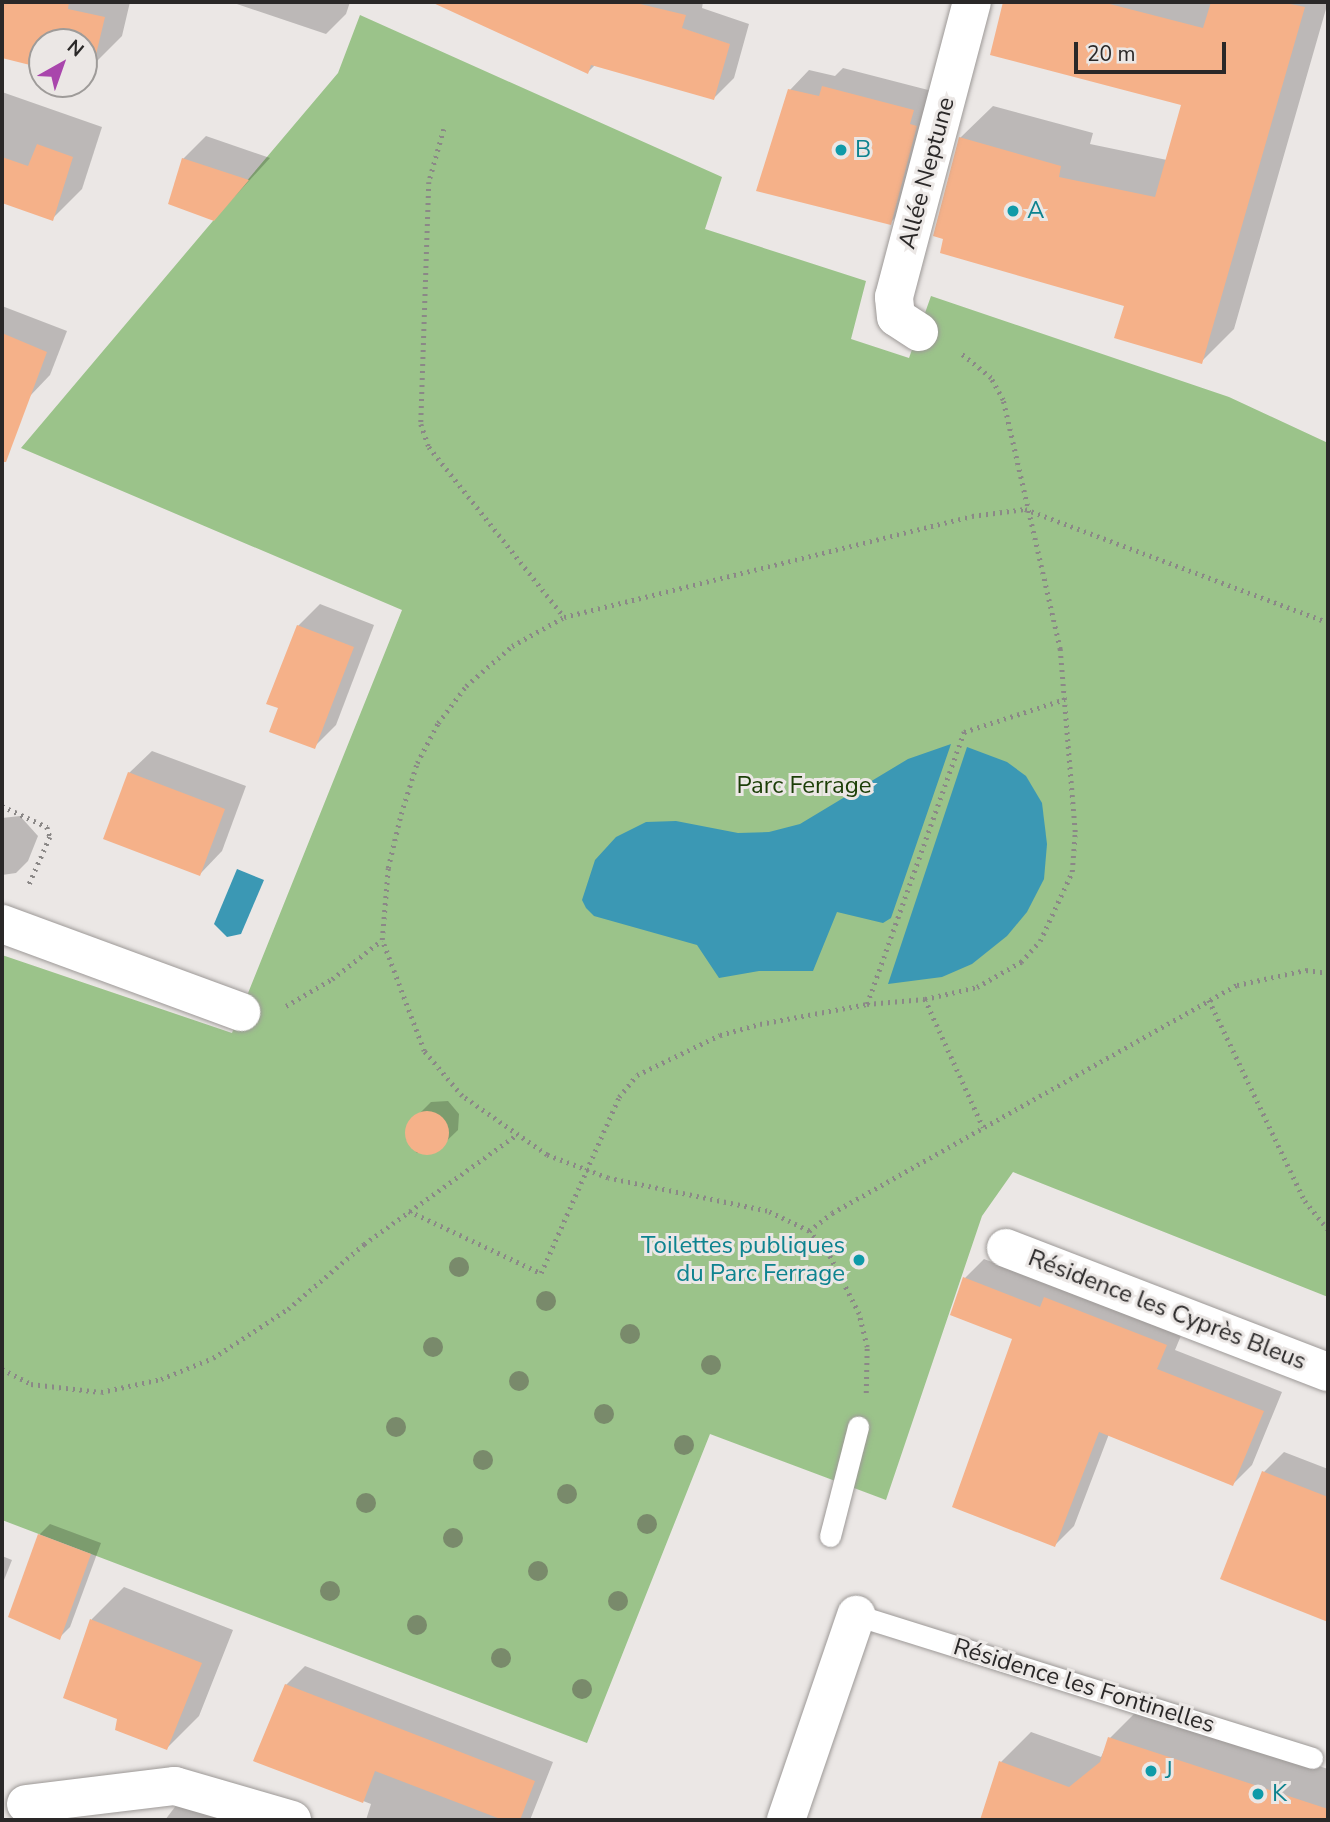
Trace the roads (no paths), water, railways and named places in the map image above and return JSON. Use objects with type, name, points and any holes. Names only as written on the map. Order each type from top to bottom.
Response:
[{"type":"street","name":"Allée Neptune","points":[[919,332],[896,317],[894,298],[972,2]]},
{"type":"street","points":[[6,925],[251,1015]]},
{"type":"street","name":"Résidence les Cyprès Bleus","points":[[1006,1248],[1328,1372]]},
{"type":"street","points":[[786,1820],[856,1615]]},
{"type":"street","points":[[15,1806],[175,1786],[292,1820]]},
{"type":"lane","points":[[830,1536],[858,1427]]},
{"type":"lane","name":"Résidence les Fontinelles","points":[[856,1615],[1312,1758]]},
{"type":"water","points":[[951,744],[891,918],[883,923],[837,912],[813,971],[759,971],[719,978],[697,945],[594,916],[582,900],[595,860],[616,837],[646,822],[676,821],[738,833],[769,832],[800,824],[908,759]]},
{"type":"water","points":[[967,747],[1007,762],[1026,776],[1042,803],[1047,844],[1044,879],[1027,912],[1007,936],[972,964],[942,977],[888,984]]},
{"type":"water","points":[[237,869],[264,880],[241,934],[227,937],[214,924]]},
{"type":"place","name":"B","points":[[841,150]]},
{"type":"place","name":"A","points":[[1013,211]]},
{"type":"place","name":"Toilettes publiques du Parc Ferrage","points":[[859,1260]]},
{"type":"place","name":"J","points":[[1151,1771]]},
{"type":"place","name":"K","points":[[1258,1794]]},
{"type":"park label","name":"Parc Ferrage","points":[[804,786]]}]
